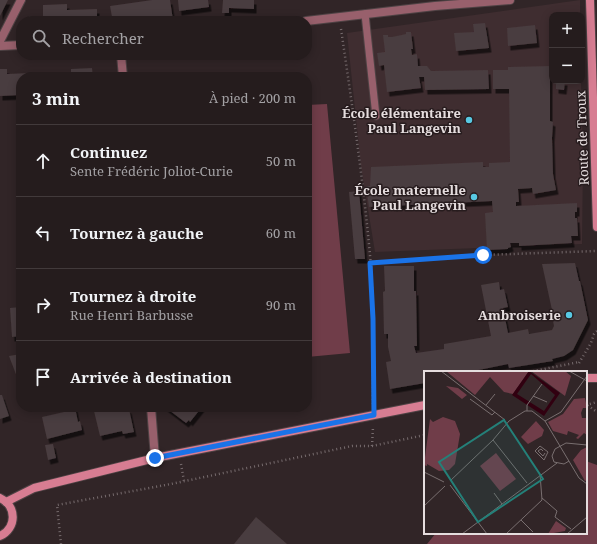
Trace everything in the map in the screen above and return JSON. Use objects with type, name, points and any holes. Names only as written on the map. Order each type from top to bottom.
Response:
[{"type":"street","points":[[0,41],[21,0]]},
{"type":"street","points":[[312,20],[435,6],[510,0]]},
{"type":"street","name":"Route de Troux","points":[[590,0],[597,228]]},
{"type":"street","points":[[0,46],[16,45]]},
{"type":"street","points":[[121,60],[123,72]]},
{"type":"street","points":[[0,536],[7,531],[13,520],[10,507],[3,500],[34,488],[155,458],[424,405]]},
{"type":"street","points":[[151,412],[155,458]]},
{"type":"lane","points":[[365,14],[376,116]]},
{"type":"path","points":[[335,18],[341,25],[357,140],[370,263],[373,319],[374,415],[372,446]]},
{"type":"path","points":[[370,263],[483,255],[597,251]]},
{"type":"path","points":[[580,367],[579,362],[597,331]]},
{"type":"path","points":[[534,371],[579,362]]},
{"type":"path","points":[[587,405],[597,402]]},
{"type":"path","points":[[587,406],[597,412]]},
{"type":"path","points":[[61,544],[58,505],[171,484],[352,446],[372,446],[424,435]]},
{"type":"shaded area","name":"École élémentaire Paul Langevin","points":[[580,0],[580,12],[549,12],[549,84],[581,84],[583,159],[582,244],[375,252],[361,166],[347,33]]},
{"type":"shaded area","points":[[327,104],[350,353],[312,357],[312,105]]},
{"type":"shaded area","points":[[587,461],[597,465],[597,544],[427,544],[435,534],[587,534]]},
{"type":"building","points":[[0,0],[8,0],[0,16]]},
{"type":"building","points":[[152,0],[170,0],[172,16],[112,16],[110,6]]},
{"type":"building","points":[[178,0],[208,0],[209,7],[179,11]]},
{"type":"building","points":[[223,0],[254,0],[254,9],[229,8],[229,13],[222,13]]},
{"type":"building","points":[[67,4],[67,10],[97,9],[97,16],[43,16],[43,5]]},
{"type":"building","points":[[485,23],[489,48],[456,51],[454,33],[474,32],[473,24]]},
{"type":"building","points":[[535,25],[537,43],[508,46],[507,28]]},
{"type":"building","points":[[406,32],[411,32],[413,49],[411,49],[412,55],[417,54],[418,66],[427,66],[431,71],[488,70],[489,89],[425,90],[424,77],[419,77],[421,88],[387,92],[384,65],[379,66],[377,53],[385,52],[383,35],[392,37],[406,34]]},
{"type":"building","points":[[549,66],[550,121],[553,122],[553,174],[556,190],[533,194],[532,188],[518,189],[519,202],[516,202],[516,206],[577,203],[575,218],[577,218],[578,236],[571,236],[572,243],[519,246],[519,243],[510,243],[511,247],[508,249],[487,250],[485,213],[493,212],[492,201],[369,207],[366,186],[370,186],[371,167],[483,162],[483,167],[489,167],[489,163],[510,162],[509,89],[493,89],[493,70],[508,70],[508,67]]},
{"type":"building","points":[[92,68],[92,72],[71,72],[71,69]]},
{"type":"building","points":[[0,69],[7,69],[7,74],[16,74],[16,95],[0,96]]},
{"type":"building","points":[[556,84],[565,84],[564,90],[556,89]]},
{"type":"building","points":[[359,191],[365,259],[355,259],[349,192]]},
{"type":"building","points":[[575,263],[588,320],[573,350],[564,356],[552,359],[553,361],[509,368],[508,364],[474,371],[424,371],[424,383],[390,389],[386,362],[391,361],[388,347],[388,334],[384,334],[384,266],[414,266],[417,346],[414,346],[416,353],[444,349],[444,344],[491,336],[481,285],[499,282],[500,290],[504,289],[508,307],[503,308],[508,333],[528,329],[529,334],[552,330],[554,326],[552,310],[542,264]]},
{"type":"building","points":[[16,307],[16,337],[12,337],[10,308]]},
{"type":"building","points":[[16,355],[16,374],[9,356]]},
{"type":"building","points":[[0,395],[2,395],[9,416],[0,419]]},
{"type":"building","points":[[64,412],[76,412],[78,422],[80,421],[82,430],[47,439],[42,417]]},
{"type":"building","points":[[94,412],[130,412],[134,432],[123,434],[122,431],[100,436]]},
{"type":"building","points":[[172,412],[198,412],[190,422],[189,420],[186,423]]},
{"type":"building","points":[[53,444],[56,458],[48,460],[45,445]]},
{"type":"building","points":[[256,517],[287,544],[234,544]]},
{"type":"place","name":"École élémentaire Paul Langevin","points":[[469,120]]},
{"type":"place","name":"École maternelle Paul Langevin","points":[[474,197]]},
{"type":"place","name":"Ambroiserie","points":[[569,315]]},
{"type":"route","points":[[155,458],[374,415],[373,319],[370,263],[483,255]]}]
